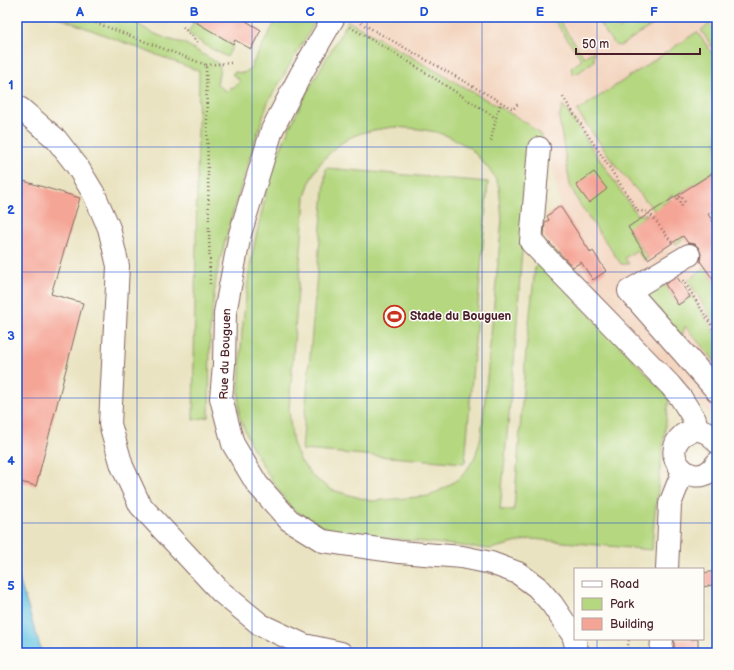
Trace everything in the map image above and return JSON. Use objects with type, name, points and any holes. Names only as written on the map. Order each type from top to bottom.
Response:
[{"type":"street","name":"Rue du Bouguen","points":[[340,21],[301,74],[272,130],[240,234],[225,312],[224,365],[221,398],[233,444],[257,484],[289,520],[323,541],[399,552],[462,557],[492,563],[518,573],[537,587],[552,604],[572,635],[578,653]]},
{"type":"street","points":[[17,107],[56,139],[77,166],[94,194],[109,228],[118,266],[110,424],[122,466],[140,505],[221,592],[261,625],[304,645],[341,653]]},
{"type":"street","points":[[538,148],[531,242],[670,385],[695,420],[697,430]]},
{"type":"street","points":[[682,260],[629,291],[717,391]]},
{"type":"street","points":[[715,471],[694,476],[683,471],[677,464],[674,457],[674,452],[679,438],[692,430],[705,432],[712,436],[717,442]]},
{"type":"street","points":[[667,568],[670,504],[683,471]]},
{"type":"street","points":[[661,653],[662,640]]},
{"type":"path","points":[[81,17],[206,65],[231,63]]},
{"type":"path","points":[[633,19],[637,17]]},
{"type":"path","points":[[340,21],[409,62],[496,118]]},
{"type":"path","points":[[362,23],[501,102],[513,108],[518,104]]},
{"type":"path","points":[[183,27],[199,44]]},
{"type":"path","points":[[206,65],[210,287]]},
{"type":"path","points":[[563,97],[638,211],[649,212],[675,247],[682,260],[675,267],[717,334]]},
{"type":"path","points":[[491,141],[501,102]]},
{"type":"path","points":[[682,206],[677,198],[681,196],[686,204]]},
{"type":"path","points":[[627,653],[629,640]]},
{"type":"shaded area","points":[[351,17],[717,17],[717,422],[573,267],[578,263],[574,258],[588,249],[560,206],[549,146],[542,136],[348,21]]},
{"type":"green space","points":[[57,17],[126,17],[151,32],[167,39],[184,43],[219,64],[220,67],[217,85],[228,92],[231,87],[235,87],[240,81],[232,74],[235,72],[244,73],[249,70],[278,17],[318,17],[268,102],[230,222],[217,273],[210,327],[209,417],[193,420],[199,71]]},
{"type":"green space","points":[[552,17],[557,17],[584,57],[594,51],[594,61],[578,73],[573,74],[571,68],[582,60]]},
{"type":"green space","points":[[595,17],[612,17],[614,20],[613,21],[620,29],[636,17],[665,17],[620,46],[613,43]]},
{"type":"green space","points":[[194,21],[232,43],[233,46],[227,57],[205,45],[188,33]]},
{"type":"green space","points":[[348,21],[527,123],[542,136],[535,145],[521,262],[515,351],[500,510],[514,510],[526,350],[535,268],[540,263],[669,397],[654,521],[652,550],[531,539],[490,549],[342,533],[318,525],[291,508],[269,476],[250,443],[239,415],[239,391],[242,331],[249,273],[255,241],[268,185],[277,158],[307,92]],"holes":[[[394,127],[436,132],[450,137],[470,148],[493,174],[499,186],[502,220],[481,437],[475,457],[466,471],[461,477],[446,487],[430,496],[371,501],[332,490],[313,477],[300,460],[293,443],[289,409],[305,197],[312,177],[318,166],[341,143],[351,137],[372,130]]]},
{"type":"green space","points":[[710,24],[717,34],[717,54],[701,30]]},
{"type":"green space","points":[[697,32],[717,60],[717,170],[674,197],[673,195],[669,197],[670,200],[662,205],[684,238],[676,244],[653,209],[616,166],[577,111]]},
{"type":"green space","points":[[563,105],[637,215],[648,214],[628,228],[648,259],[643,260],[637,250],[625,258],[629,264],[621,264],[579,203],[570,185],[559,118]]},
{"type":"green space","name":"Stade du Bouguen","points":[[326,168],[488,182],[465,463],[302,450]]},
{"type":"green space","points":[[705,268],[717,286],[717,328],[688,280]]},
{"type":"green space","points":[[661,279],[678,305],[692,296],[717,336],[717,364],[685,326],[682,337],[643,289]]},
{"type":"water","points":[[17,572],[42,653],[17,653]]},
{"type":"building","points":[[187,17],[249,17],[246,21],[261,30],[251,49],[235,40],[233,44]]},
{"type":"building","points":[[717,170],[717,208],[708,214],[717,228],[717,285],[700,261],[701,254],[699,248],[695,244],[688,243],[683,236],[648,259],[628,227]]},
{"type":"building","points":[[594,172],[607,189],[589,203],[576,185]]},
{"type":"building","points":[[17,179],[80,198],[51,294],[83,303],[36,486],[17,481]]},
{"type":"building","points":[[560,206],[591,253],[593,251],[606,271],[593,280],[581,262],[573,267],[544,236],[545,222],[549,220],[547,216]]},
{"type":"building","points":[[677,277],[690,297],[678,305],[665,284]]},
{"type":"building","points":[[717,571],[717,584],[704,587],[704,573]]},
{"type":"building","points":[[674,640],[698,640],[698,653],[674,653]]},
{"type":"place","name":"Stade du Bouguen","points":[[395,316]]}]
